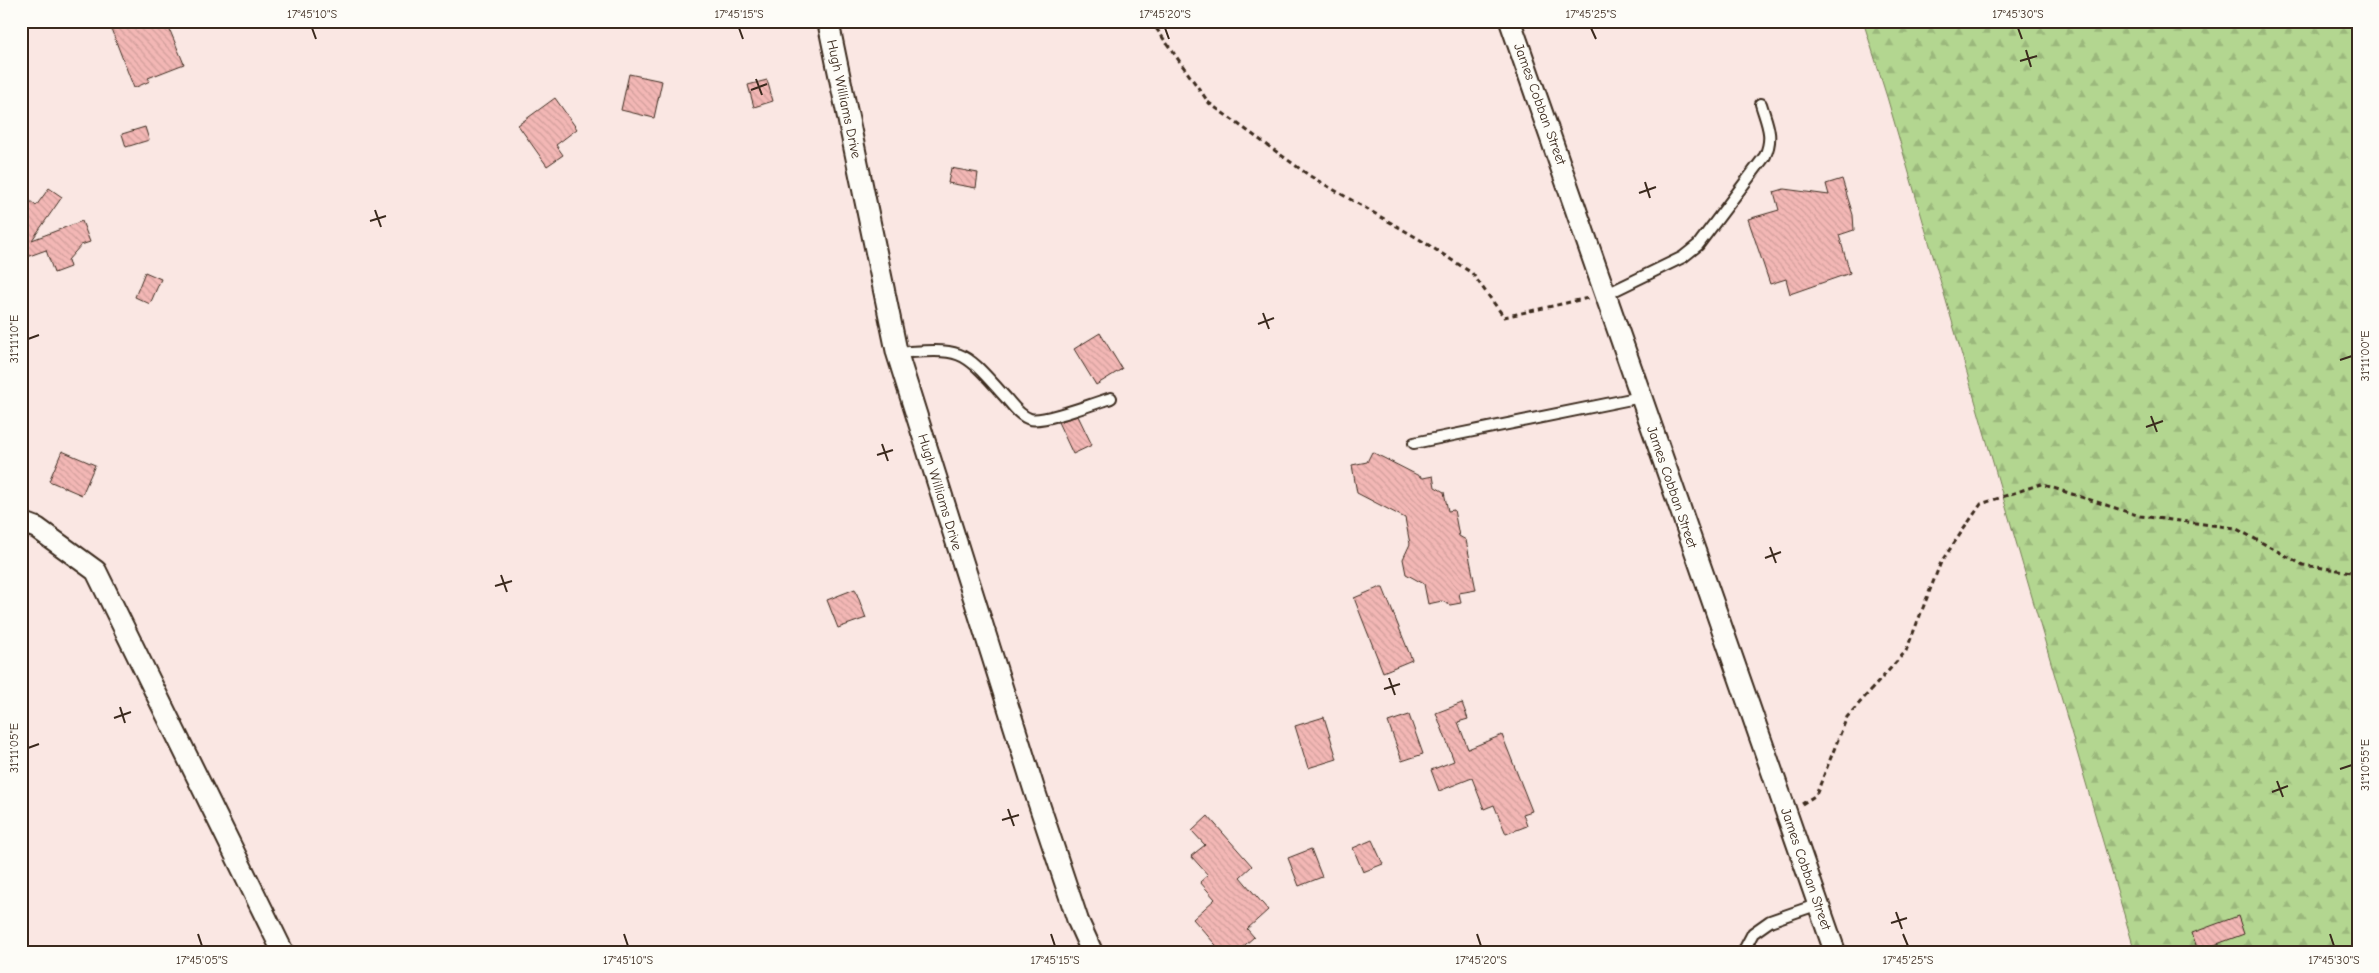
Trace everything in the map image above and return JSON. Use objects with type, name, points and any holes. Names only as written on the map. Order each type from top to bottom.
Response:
[{"type":"street","name":"Hugh Williams Drive","points":[[828,21],[897,353],[1034,789],[1078,921],[1092,952]]},
{"type":"street","name":"James Cobban Street","points":[[1510,21],[1607,294],[1641,397],[1835,952]]},
{"type":"street","points":[[21,522],[37,528],[96,571],[283,952]]},
{"type":"lane","points":[[1607,294],[1683,257],[1698,245],[1765,156],[1770,145],[1770,133],[1761,104]]},
{"type":"lane","points":[[897,353],[939,350],[958,352],[973,361],[1017,411],[1030,419],[1043,418],[1111,398]]},
{"type":"lane","points":[[1414,443],[1641,397]]},
{"type":"lane","points":[[1742,952],[1752,933],[1770,922],[1819,904]]},
{"type":"path","points":[[1151,21],[1209,103],[1310,176],[1419,239],[1472,273],[1504,318],[1607,294]]},
{"type":"path","points":[[1786,813],[1816,796],[1847,717],[1906,651],[1941,562],[1981,504],[2042,484],[2140,516],[2235,528],[2303,565],[2358,573]]},
{"type":"green space","points":[[1863,21],[2358,21],[2358,952],[2135,952],[1887,97]]},
{"type":"building","points":[[108,21],[166,21],[184,64],[148,78],[150,81],[134,88]]},
{"type":"building","points":[[629,74],[662,81],[654,118],[621,110]]},
{"type":"building","points":[[767,80],[773,101],[754,107],[748,85]]},
{"type":"building","points":[[555,98],[577,129],[556,145],[563,155],[547,166],[518,125]]},
{"type":"building","points":[[145,127],[149,140],[126,147],[122,134]]},
{"type":"building","points":[[951,168],[978,173],[976,188],[948,183]]},
{"type":"building","points":[[1842,179],[1853,215],[1854,230],[1839,235],[1850,273],[1790,294],[1786,279],[1770,284],[1748,219],[1779,210],[1774,192],[1784,189],[1829,195],[1826,184]]},
{"type":"building","points":[[49,188],[62,197],[32,240],[82,221],[90,242],[81,245],[68,260],[70,267],[54,273],[46,250],[21,259],[21,193],[36,206]]},
{"type":"building","points":[[145,272],[161,279],[150,304],[135,297]]},
{"type":"building","points":[[1100,333],[1122,369],[1096,385],[1074,349]]},
{"type":"building","points":[[1078,416],[1092,445],[1073,454],[1058,422]]},
{"type":"building","points":[[62,451],[95,465],[82,495],[49,481]]},
{"type":"building","points":[[1372,452],[1423,478],[1433,476],[1435,487],[1444,492],[1448,511],[1454,510],[1459,536],[1466,540],[1476,590],[1459,593],[1461,603],[1450,605],[1442,601],[1428,604],[1424,584],[1406,574],[1403,559],[1410,544],[1405,518],[1357,493],[1352,465],[1367,462]]},
{"type":"building","points":[[1378,588],[1383,588],[1412,660],[1383,672],[1354,598]]},
{"type":"building","points":[[855,589],[866,618],[838,628],[827,600]]},
{"type":"building","points":[[1462,703],[1468,719],[1458,722],[1468,749],[1502,735],[1532,811],[1523,814],[1527,826],[1506,834],[1494,805],[1484,809],[1472,778],[1439,791],[1431,770],[1454,761],[1436,713]]},
{"type":"building","points":[[1409,715],[1423,754],[1402,761],[1388,722]]},
{"type":"building","points":[[1324,717],[1337,759],[1308,768],[1295,726]]},
{"type":"building","points":[[1208,816],[1252,866],[1240,877],[1268,910],[1247,929],[1254,937],[1237,952],[1222,952],[1193,919],[1215,899],[1200,882],[1208,875],[1191,856],[1205,845],[1192,831]]},
{"type":"building","points":[[1372,840],[1383,864],[1363,872],[1353,848]]},
{"type":"building","points":[[1311,849],[1322,877],[1299,886],[1288,858]]},
{"type":"building","points":[[2238,916],[2244,934],[2198,951],[2192,933]]}]
